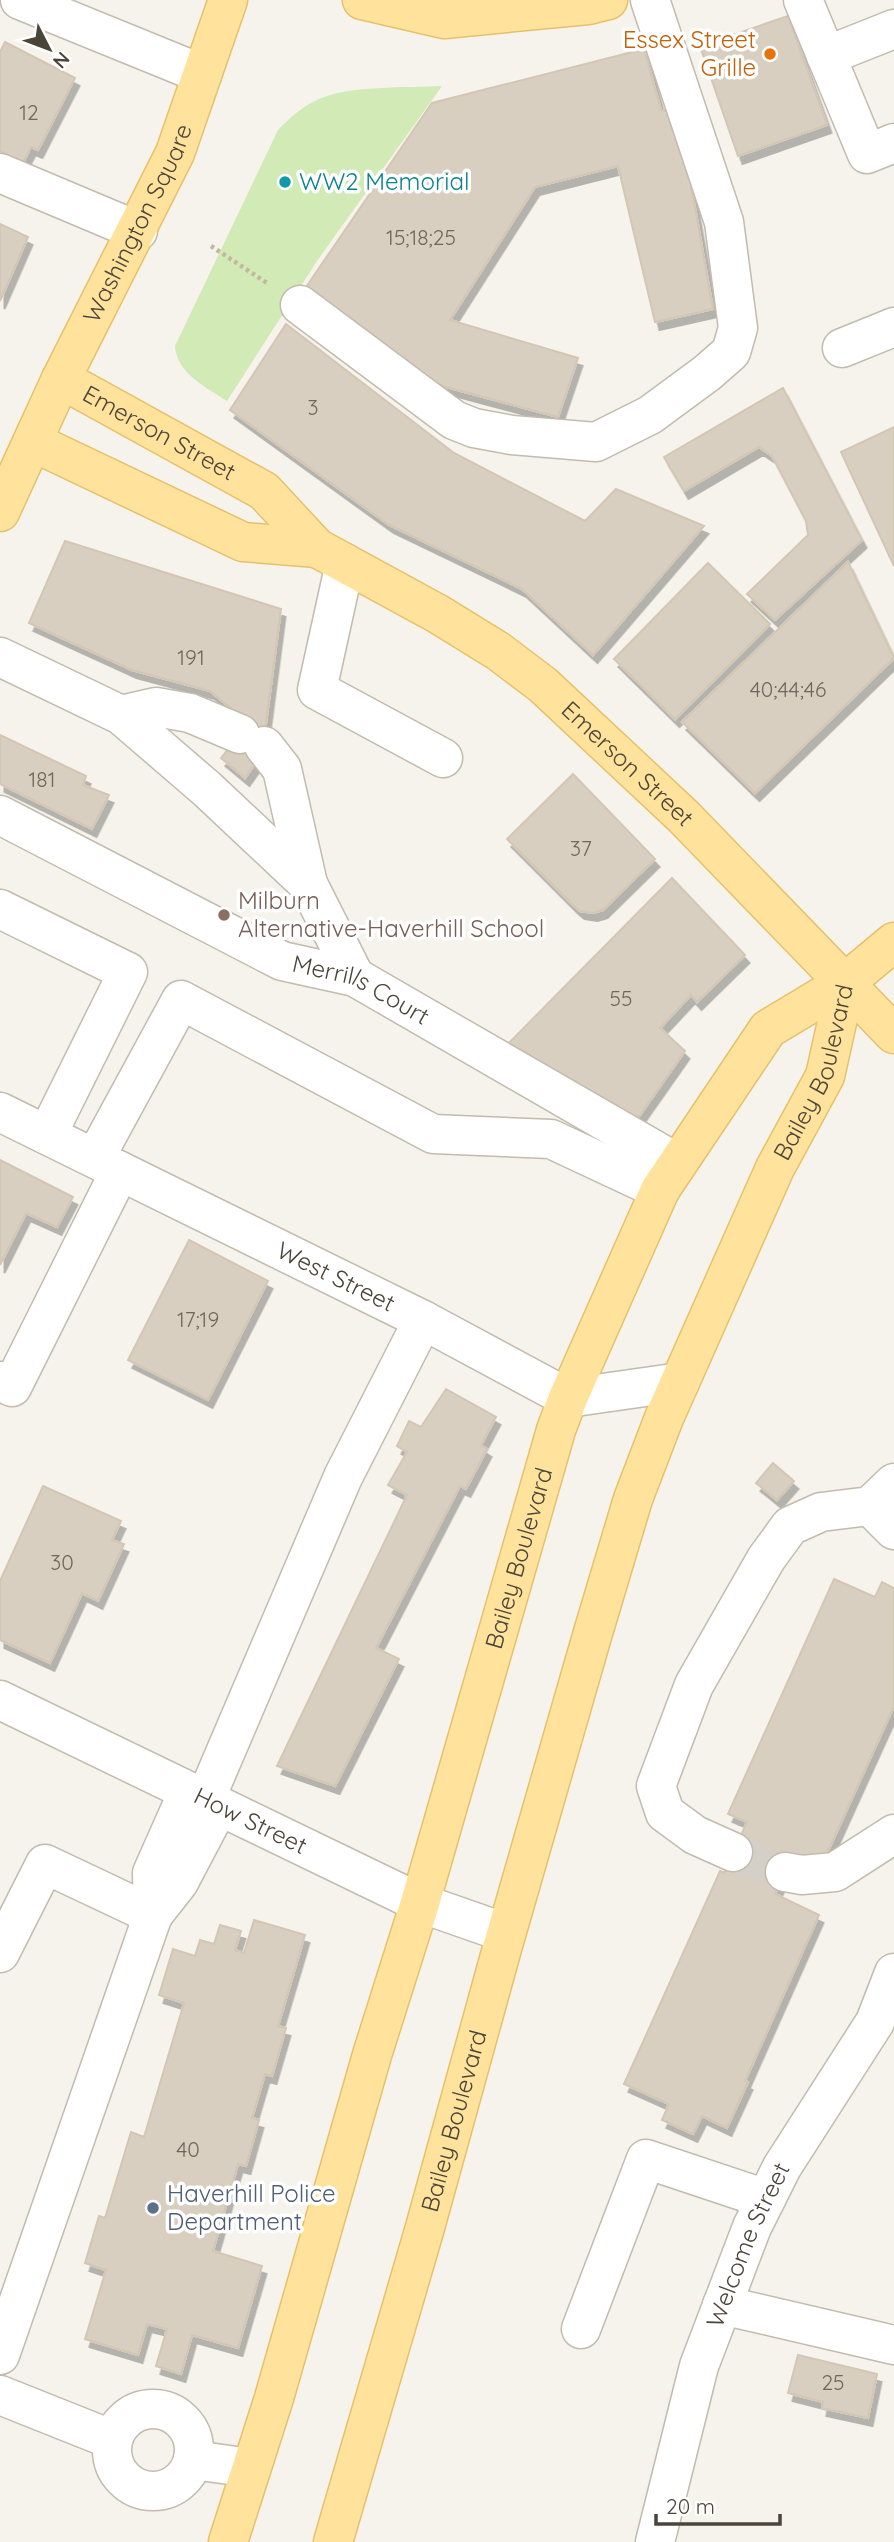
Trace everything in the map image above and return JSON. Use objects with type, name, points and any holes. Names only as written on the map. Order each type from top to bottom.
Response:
[{"type":"main road","name":"Washington Square","points":[[0,512],[61,379],[175,153],[228,0]]},
{"type":"main road","points":[[362,0],[444,19],[588,5],[608,0]]},
{"type":"main road","name":"Emerson Street","points":[[61,379],[264,491],[331,555],[458,626],[498,651],[543,685],[684,817],[894,1034]]},
{"type":"main road","name":"Emerson Street","points":[[33,442],[243,541],[331,555]]},
{"type":"main road","points":[[846,982],[894,942]]},
{"type":"main road","name":"Bailey Boulevard","points":[[228,2542],[315,2256],[372,2055],[420,1903],[556,1430],[568,1398],[668,1177],[768,1029],[846,982]]},
{"type":"main road","name":"Bailey Boulevard","points":[[333,2542],[410,2283],[506,1933],[633,1499],[664,1418],[775,1168],[825,1076],[846,982]]},
{"type":"street","points":[[20,0],[202,74]]},
{"type":"street","points":[[300,305],[454,420],[474,428],[512,435],[596,442],[650,415],[707,373],[731,352],[738,328],[724,222],[650,0]]},
{"type":"street","points":[[803,0],[867,154],[894,143]]},
{"type":"street","points":[[826,56],[894,29]]},
{"type":"street","points":[[0,173],[138,231]]},
{"type":"street","points":[[842,348],[894,327]]},
{"type":"street","points":[[331,555],[317,690],[443,758]]},
{"type":"street","points":[[0,657],[121,715],[308,884]]},
{"type":"street","points":[[121,715],[156,707],[190,713],[252,740],[282,769],[308,884],[355,977]]},
{"type":"street","name":"Merrills Court","points":[[0,815],[282,961],[355,977],[668,1177]]},
{"type":"street","points":[[0,909],[128,972],[47,1135]]},
{"type":"street","points":[[0,1381],[12,1387],[181,1000],[433,1134],[551,1139],[668,1177]]},
{"type":"street","name":"West Street","points":[[0,1112],[423,1320],[568,1398]]},
{"type":"street","points":[[0,2355],[153,1915],[152,1873],[204,1799],[343,1477],[423,1320]]},
{"type":"street","points":[[568,1398],[680,1382]]},
{"type":"street","points":[[733,1852],[695,1835],[665,1813],[656,1786],[694,1685],[766,1559],[790,1526],[821,1512],[886,1506]]},
{"type":"street","name":"How Street","points":[[0,1700],[420,1903],[506,1933]]},
{"type":"street","points":[[785,1872],[802,1875],[835,1872],[894,1834]]},
{"type":"street","points":[[0,1953],[46,1864],[153,1915]]},
{"type":"street","name":"Welcome Street","points":[[655,2542],[699,2366],[752,2227],[782,2167],[884,2025],[894,1973]]},
{"type":"street","points":[[581,2329],[646,2159],[766,2199]]},
{"type":"street","points":[[722,2305],[894,2345]]},
{"type":"street","points":[[0,2395],[113,2440]]},
{"type":"street","points":[[147,2410],[163,2410],[177,2417],[188,2429],[194,2444],[193,2460],[186,2474],[174,2485],[159,2491],[143,2490],[129,2483],[118,2472],[112,2456],[113,2440],[120,2426],[132,2415],[147,2410]]},
{"type":"street","points":[[193,2460],[251,2468]]},
{"type":"path","points":[[211,246],[300,305]]},
{"type":"green space","points":[[442,86],[317,261],[227,401],[194,379],[181,364],[175,346],[278,130],[306,106],[330,95],[395,87]]},
{"type":"building","points":[[788,16],[827,125],[738,156],[700,46]]},
{"type":"building","points":[[5,42],[75,78],[38,150],[31,147],[23,163],[0,151],[0,52]]},
{"type":"building","points":[[644,49],[661,110],[678,112],[713,309],[655,322],[618,166],[535,187],[450,320],[578,358],[558,417],[435,384],[304,290],[432,103]]},
{"type":"building","points":[[0,224],[28,237],[0,301]]},
{"type":"building","points":[[286,324],[454,453],[585,521],[616,489],[704,526],[593,655],[522,589],[389,525],[230,410]]},
{"type":"building","points":[[783,388],[862,540],[775,620],[747,594],[808,535],[806,521],[772,456],[759,447],[684,491],[664,457]]},
{"type":"building","points":[[894,427],[894,566],[841,452]]},
{"type":"building","points":[[65,541],[281,609],[262,754],[245,778],[221,758],[240,734],[244,719],[210,691],[132,670],[29,623]]},
{"type":"building","points":[[848,562],[894,658],[755,793],[682,722]]},
{"type":"building","points":[[708,563],[770,624],[675,719],[614,659]]},
{"type":"building","points":[[0,735],[86,776],[83,785],[109,795],[92,829],[0,784]]},
{"type":"building","points":[[573,774],[655,859],[603,910],[593,913],[580,911],[574,906],[507,839]]},
{"type":"building","points":[[672,878],[745,955],[697,1002],[691,995],[660,1028],[685,1051],[633,1125],[495,1057]]},
{"type":"building","points":[[0,1160],[73,1197],[57,1227],[26,1213],[0,1265]]},
{"type":"building","points":[[189,1240],[268,1281],[208,1400],[128,1360]]},
{"type":"building","points":[[446,1389],[496,1417],[481,1445],[487,1449],[466,1489],[460,1486],[376,1648],[399,1659],[335,1786],[277,1766],[407,1495],[388,1485],[407,1452],[397,1446],[409,1421],[421,1427]]},
{"type":"building","points":[[773,1463],[794,1481],[777,1500],[756,1483]]},
{"type":"building","points":[[43,1486],[121,1521],[112,1540],[124,1544],[98,1601],[82,1593],[50,1663],[0,1640],[0,1581]]},
{"type":"building","points":[[834,1579],[875,1597],[882,1582],[894,1588],[894,1706],[819,1871],[791,1858],[775,1894],[819,1915],[745,2081],[748,2082],[727,2128],[702,2116],[693,2134],[662,2120],[669,2104],[624,2084],[720,1871],[724,1873],[747,1822],[728,1814]]},
{"type":"building","points":[[254,1920],[305,1935],[278,2026],[286,2028],[272,2076],[265,2074],[252,2118],[259,2120],[246,2166],[238,2164],[213,2251],[262,2266],[238,2348],[192,2335],[181,2374],[156,2366],[167,2329],[147,2324],[138,2355],[85,2339],[106,2270],[85,2263],[99,2216],[105,2218],[131,2132],[144,2137],[184,2003],[159,1995],[173,1949],[195,1956],[200,1940],[214,1944],[220,1925],[241,1931],[235,1950],[244,1953]]},
{"type":"building","points":[[798,2355],[877,2374],[868,2418],[822,2408],[823,2402],[788,2393]]},
{"type":"tunnel","points":[[733,1852],[785,1872]]},
{"type":"place","name":"Essex Street Grille","points":[[770,54]]},
{"type":"place","name":"WW2 Memorial","points":[[285,182]]},
{"type":"place","name":"Milburn Alternative-Haverhill School","points":[[224,915]]},
{"type":"place","name":"Haverhill Police Department","points":[[153,2208]]}]
